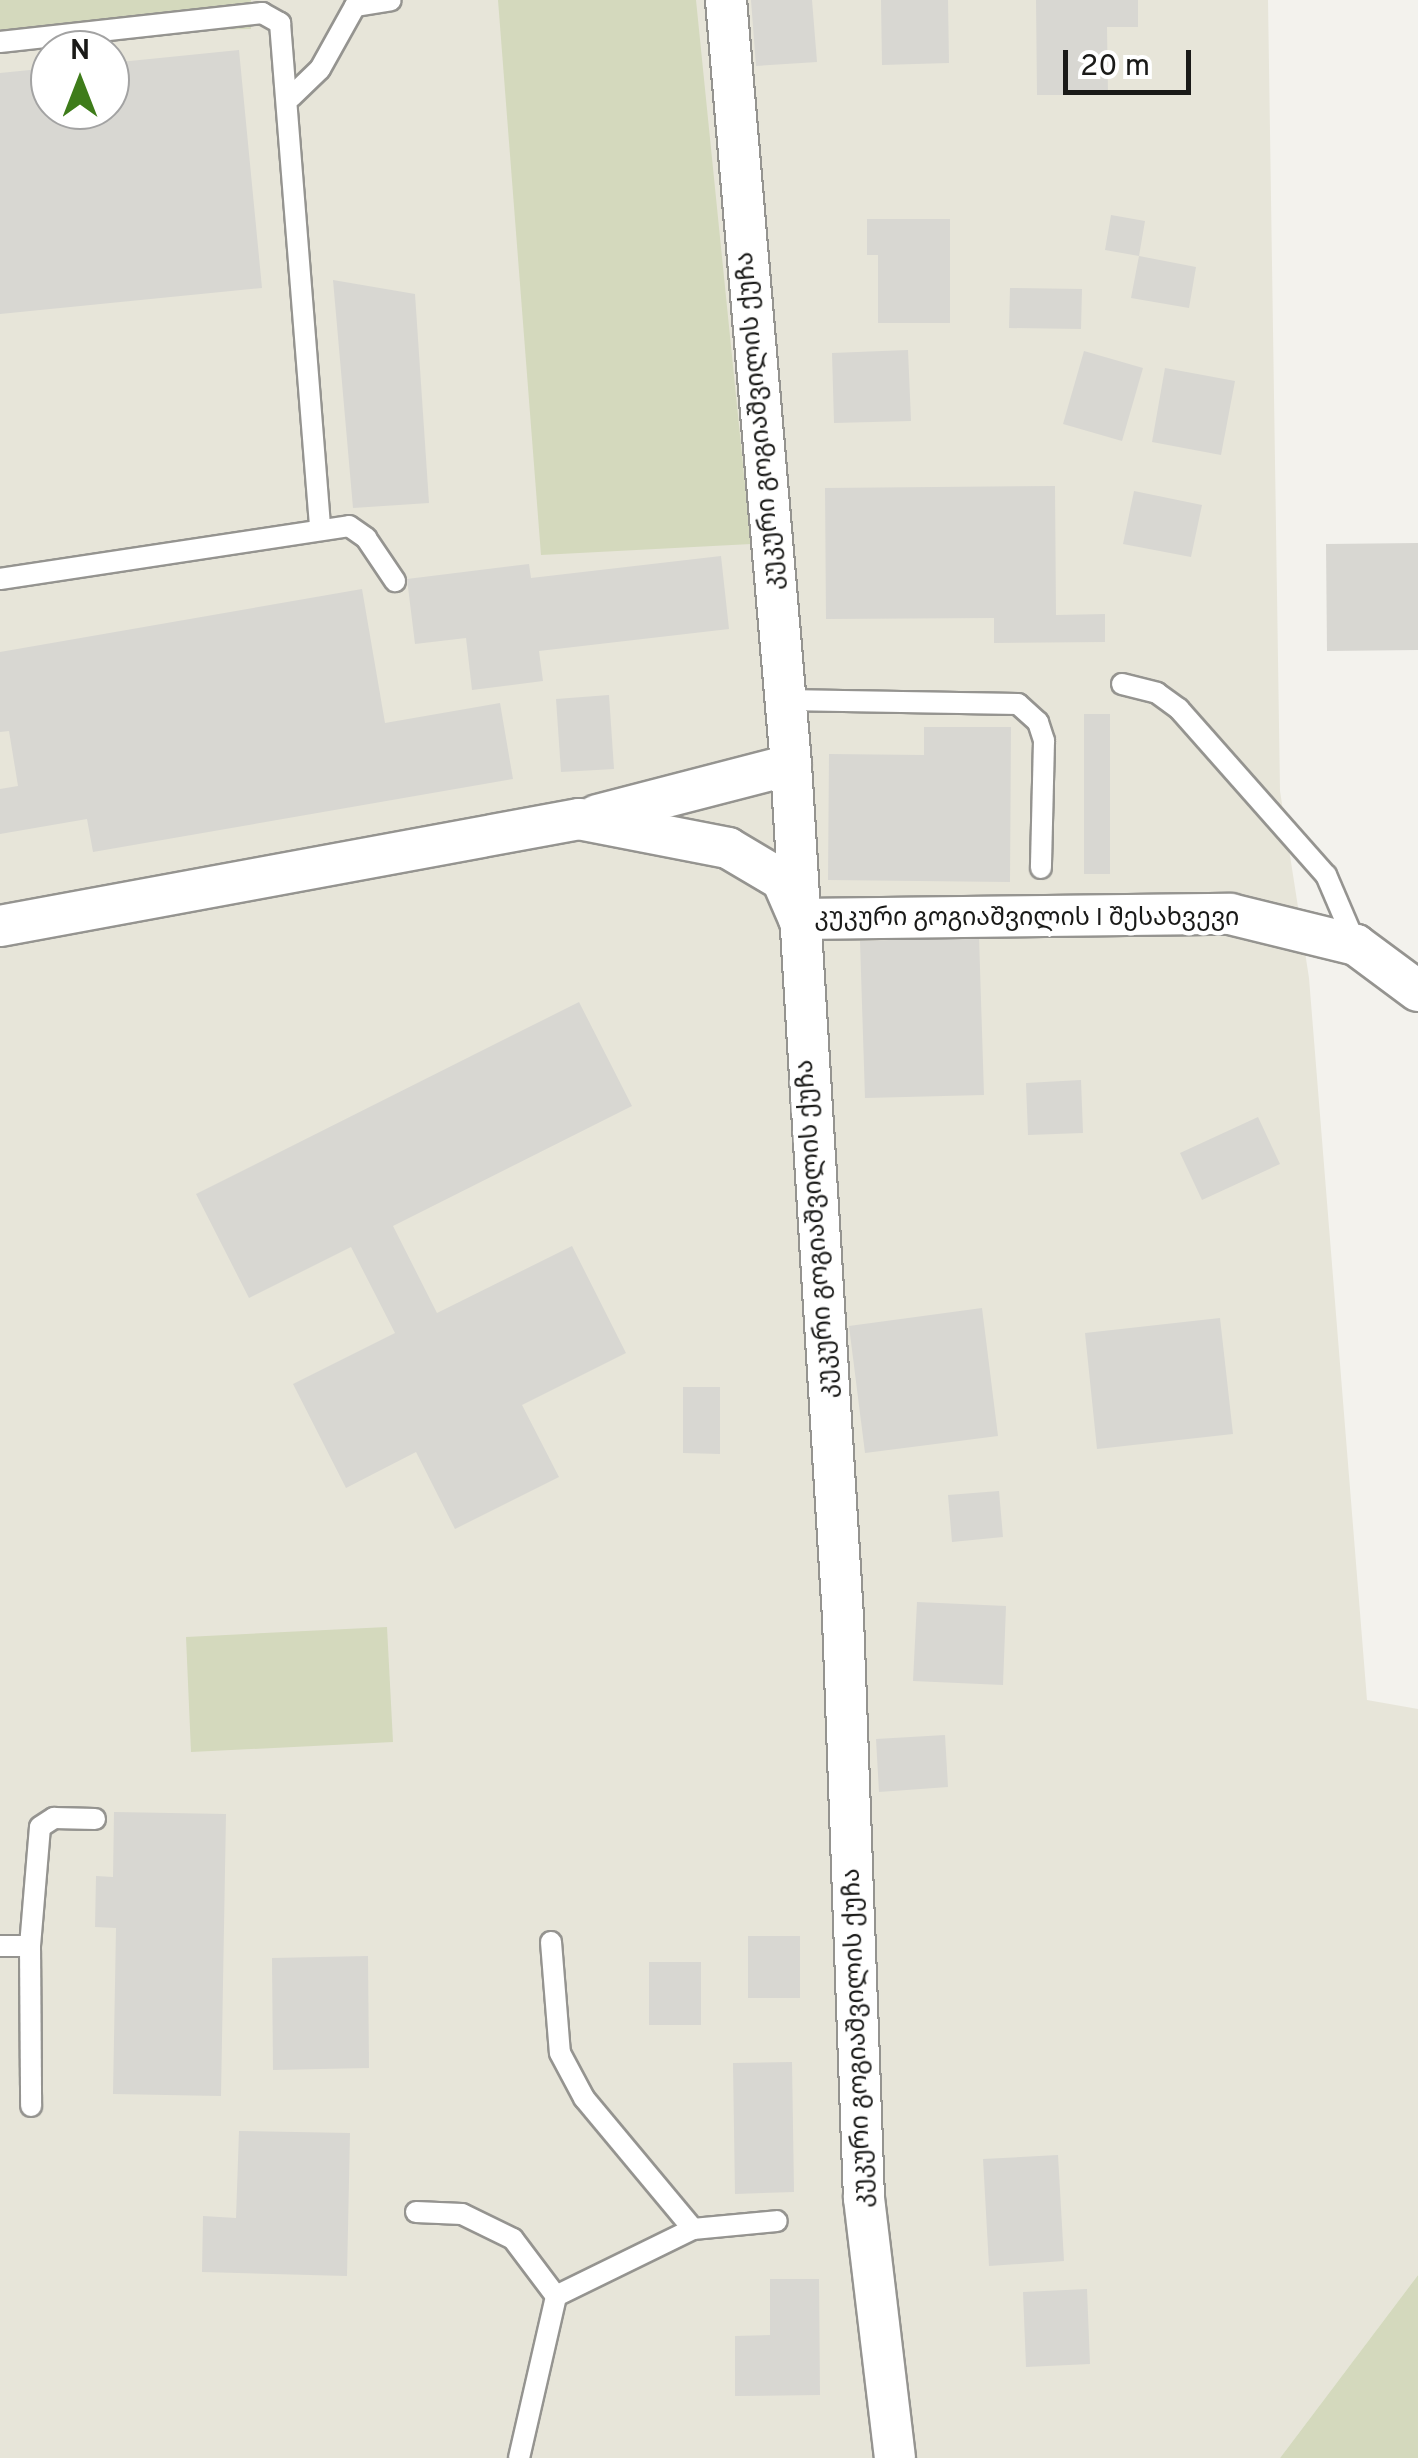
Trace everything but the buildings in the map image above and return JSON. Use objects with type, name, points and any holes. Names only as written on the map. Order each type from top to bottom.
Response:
[{"type":"street","name":"კუკური გოგიაშვილის ქუჩა","points":[[726,0],[791,765],[842,1618],[864,2198],[895,2458]]},
{"type":"street","points":[[0,926],[579,820],[791,765]]},
{"type":"street","points":[[579,820],[728,848],[782,880],[799,919]]},
{"type":"street","name":"კუკური გოგიაშვილის I შესახვევი","points":[[799,919],[1230,914],[1356,944],[1418,990]]},
{"type":"lane","points":[[290,98],[320,69],[355,6],[391,0]]},
{"type":"lane","points":[[0,42],[262,13],[280,23],[290,98],[320,526]]},
{"type":"lane","points":[[0,579],[320,526],[349,526],[366,538],[395,581]]},
{"type":"lane","points":[[1122,684],[1157,693],[1179,709],[1326,874],[1356,944]]},
{"type":"lane","points":[[785,700],[1018,704],[1038,722],[1044,741],[1041,868]]},
{"type":"lane","points":[[31,2106],[30,1946],[35,1835],[54,1818],[95,1819]]},
{"type":"lane","points":[[551,1942],[560,2054],[584,2098],[693,2229]]},
{"type":"lane","points":[[0,1946],[30,1946]]},
{"type":"lane","points":[[416,2212],[462,2214],[512,2239],[556,2296]]},
{"type":"lane","points":[[556,2296],[693,2229],[777,2221]]},
{"type":"lane","points":[[519,2458],[556,2296]]},
{"type":"shaded area","points":[[0,0],[1268,0],[1280,791],[1309,978],[1367,1700],[1418,1709],[1418,2275],[1280,2458],[0,2458]]},
{"type":"green space","points":[[0,0],[251,0],[251,29],[30,30],[30,33],[0,34]]},
{"type":"green space","points":[[498,0],[696,0],[751,544],[541,555]]},
{"type":"green space","points":[[387,1627],[393,1742],[191,1752],[186,1637]]},
{"type":"green space","points":[[1418,2275],[1418,2458],[1280,2458]]}]
